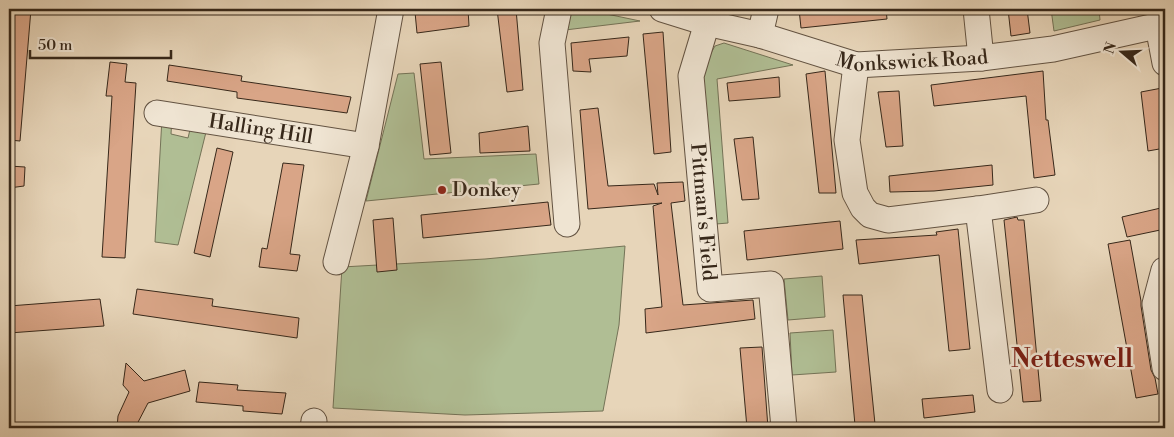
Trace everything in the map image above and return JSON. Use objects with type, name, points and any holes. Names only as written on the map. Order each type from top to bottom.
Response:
[{"type":"street","points":[[336,262],[366,146],[391,9]]},
{"type":"street","points":[[559,9],[552,43],[567,224]]},
{"type":"street","name":"Monkswick Road","points":[[662,9],[707,23],[760,35],[856,65],[981,58],[1053,49],[1162,25]]},
{"type":"street","points":[[760,35],[766,9]]},
{"type":"street","points":[[976,9],[981,58]]},
{"type":"street","name":"Pittman's Field","points":[[707,23],[691,76],[710,289],[771,284],[784,428]]},
{"type":"street","points":[[1162,25],[1165,63]]},
{"type":"street","points":[[856,65],[848,140],[854,193],[863,208],[870,215],[888,220],[1036,200]]},
{"type":"street","name":"Halling Hill","points":[[157,113],[366,146]]},
{"type":"street","points":[[978,209],[1000,390]]},
{"type":"street","points":[[1165,270],[1155,304],[1165,368]]},
{"type":"green space","points":[[583,9],[640,21],[565,30],[571,10]]},
{"type":"green space","points":[[1051,9],[1099,9],[1100,20],[1054,31]]},
{"type":"green space","points":[[724,43],[793,65],[717,79],[728,223],[716,224],[703,74],[707,60],[715,46]]},
{"type":"green space","points":[[414,73],[424,159],[536,154],[539,184],[366,201],[398,74]]},
{"type":"green space","points":[[162,118],[172,118],[171,134],[188,138],[192,121],[208,124],[178,245],[155,242]]},
{"type":"green space","points":[[625,246],[619,325],[603,411],[465,415],[333,408],[342,267],[485,259]]},
{"type":"green space","points":[[822,276],[825,317],[788,320],[784,279]]},
{"type":"green space","points":[[833,330],[836,372],[792,375],[790,333]]},
{"type":"building","points":[[9,9],[31,9],[20,141],[9,140]]},
{"type":"building","points":[[440,9],[468,9],[469,26],[417,33],[415,12]]},
{"type":"building","points":[[497,9],[516,9],[523,90],[507,92]]},
{"type":"building","points":[[799,9],[886,9],[887,19],[801,28]]},
{"type":"building","points":[[1008,9],[1027,9],[1030,33],[1011,36]]},
{"type":"building","points":[[663,32],[671,152],[654,154],[643,34]]},
{"type":"building","points":[[629,37],[627,56],[589,59],[591,72],[573,71],[571,43]]},
{"type":"building","points":[[110,62],[127,64],[125,82],[136,83],[125,258],[102,257],[112,96],[106,96]]},
{"type":"building","points":[[441,62],[451,153],[430,155],[420,64]]},
{"type":"building","points":[[169,65],[242,76],[241,81],[351,97],[347,113],[237,98],[237,92],[167,81]]},
{"type":"building","points":[[825,71],[836,193],[819,193],[806,74]]},
{"type":"building","points":[[1043,71],[1046,120],[1048,120],[1055,175],[1034,178],[1026,96],[934,106],[931,85]]},
{"type":"building","points":[[779,77],[780,97],[729,101],[727,83]]},
{"type":"building","points":[[1162,88],[1165,107],[1165,148],[1148,151],[1141,92]]},
{"type":"building","points":[[899,91],[903,146],[886,147],[878,92]]},
{"type":"building","points":[[598,108],[608,186],[654,184],[658,195],[657,183],[683,182],[685,201],[671,203],[683,305],[753,300],[755,319],[646,333],[645,309],[662,307],[653,206],[662,203],[588,209],[580,110]]},
{"type":"building","points":[[528,126],[530,151],[480,153],[479,133]]},
{"type":"building","points":[[753,137],[759,199],[742,200],[734,139]]},
{"type":"building","points":[[217,148],[233,152],[210,257],[194,253]]},
{"type":"building","points":[[283,163],[304,165],[290,254],[300,255],[297,271],[259,267],[262,248],[267,249]]},
{"type":"building","points":[[992,165],[993,185],[934,191],[890,192],[889,176]]},
{"type":"building","points":[[9,166],[25,167],[24,186],[9,188]]},
{"type":"building","points":[[548,202],[551,225],[423,238],[421,215]]},
{"type":"building","points":[[1165,207],[1165,229],[1127,237],[1122,217]]},
{"type":"building","points":[[1017,217],[1018,220],[1024,220],[1041,401],[1023,402],[1004,220]]},
{"type":"building","points":[[393,218],[397,270],[377,272],[373,220]]},
{"type":"building","points":[[840,221],[843,249],[747,260],[744,231]]},
{"type":"building","points":[[958,229],[970,349],[949,351],[939,255],[859,264],[856,240],[937,235],[936,232]]},
{"type":"building","points":[[1130,240],[1151,370],[1155,378],[1158,394],[1136,398],[1108,244]]},
{"type":"building","points":[[137,289],[213,299],[212,306],[299,318],[297,338],[133,314]]},
{"type":"building","points":[[843,295],[862,295],[875,424],[855,425]]},
{"type":"building","points":[[100,299],[104,326],[9,333],[9,306]]},
{"type":"building","points":[[762,347],[768,428],[747,428],[740,348]]},
{"type":"building","points":[[126,363],[144,381],[185,370],[190,391],[148,403],[135,428],[117,428],[118,416],[129,392],[123,385]]},
{"type":"building","points":[[199,382],[238,385],[237,390],[286,393],[282,414],[243,411],[243,406],[196,402]]},
{"type":"building","points":[[973,395],[975,412],[924,418],[922,399]]},
{"type":"place","name":"Donkey","points":[[442,190]]},
{"type":"district","name":"Netteswell","points":[[1072,359]]}]
